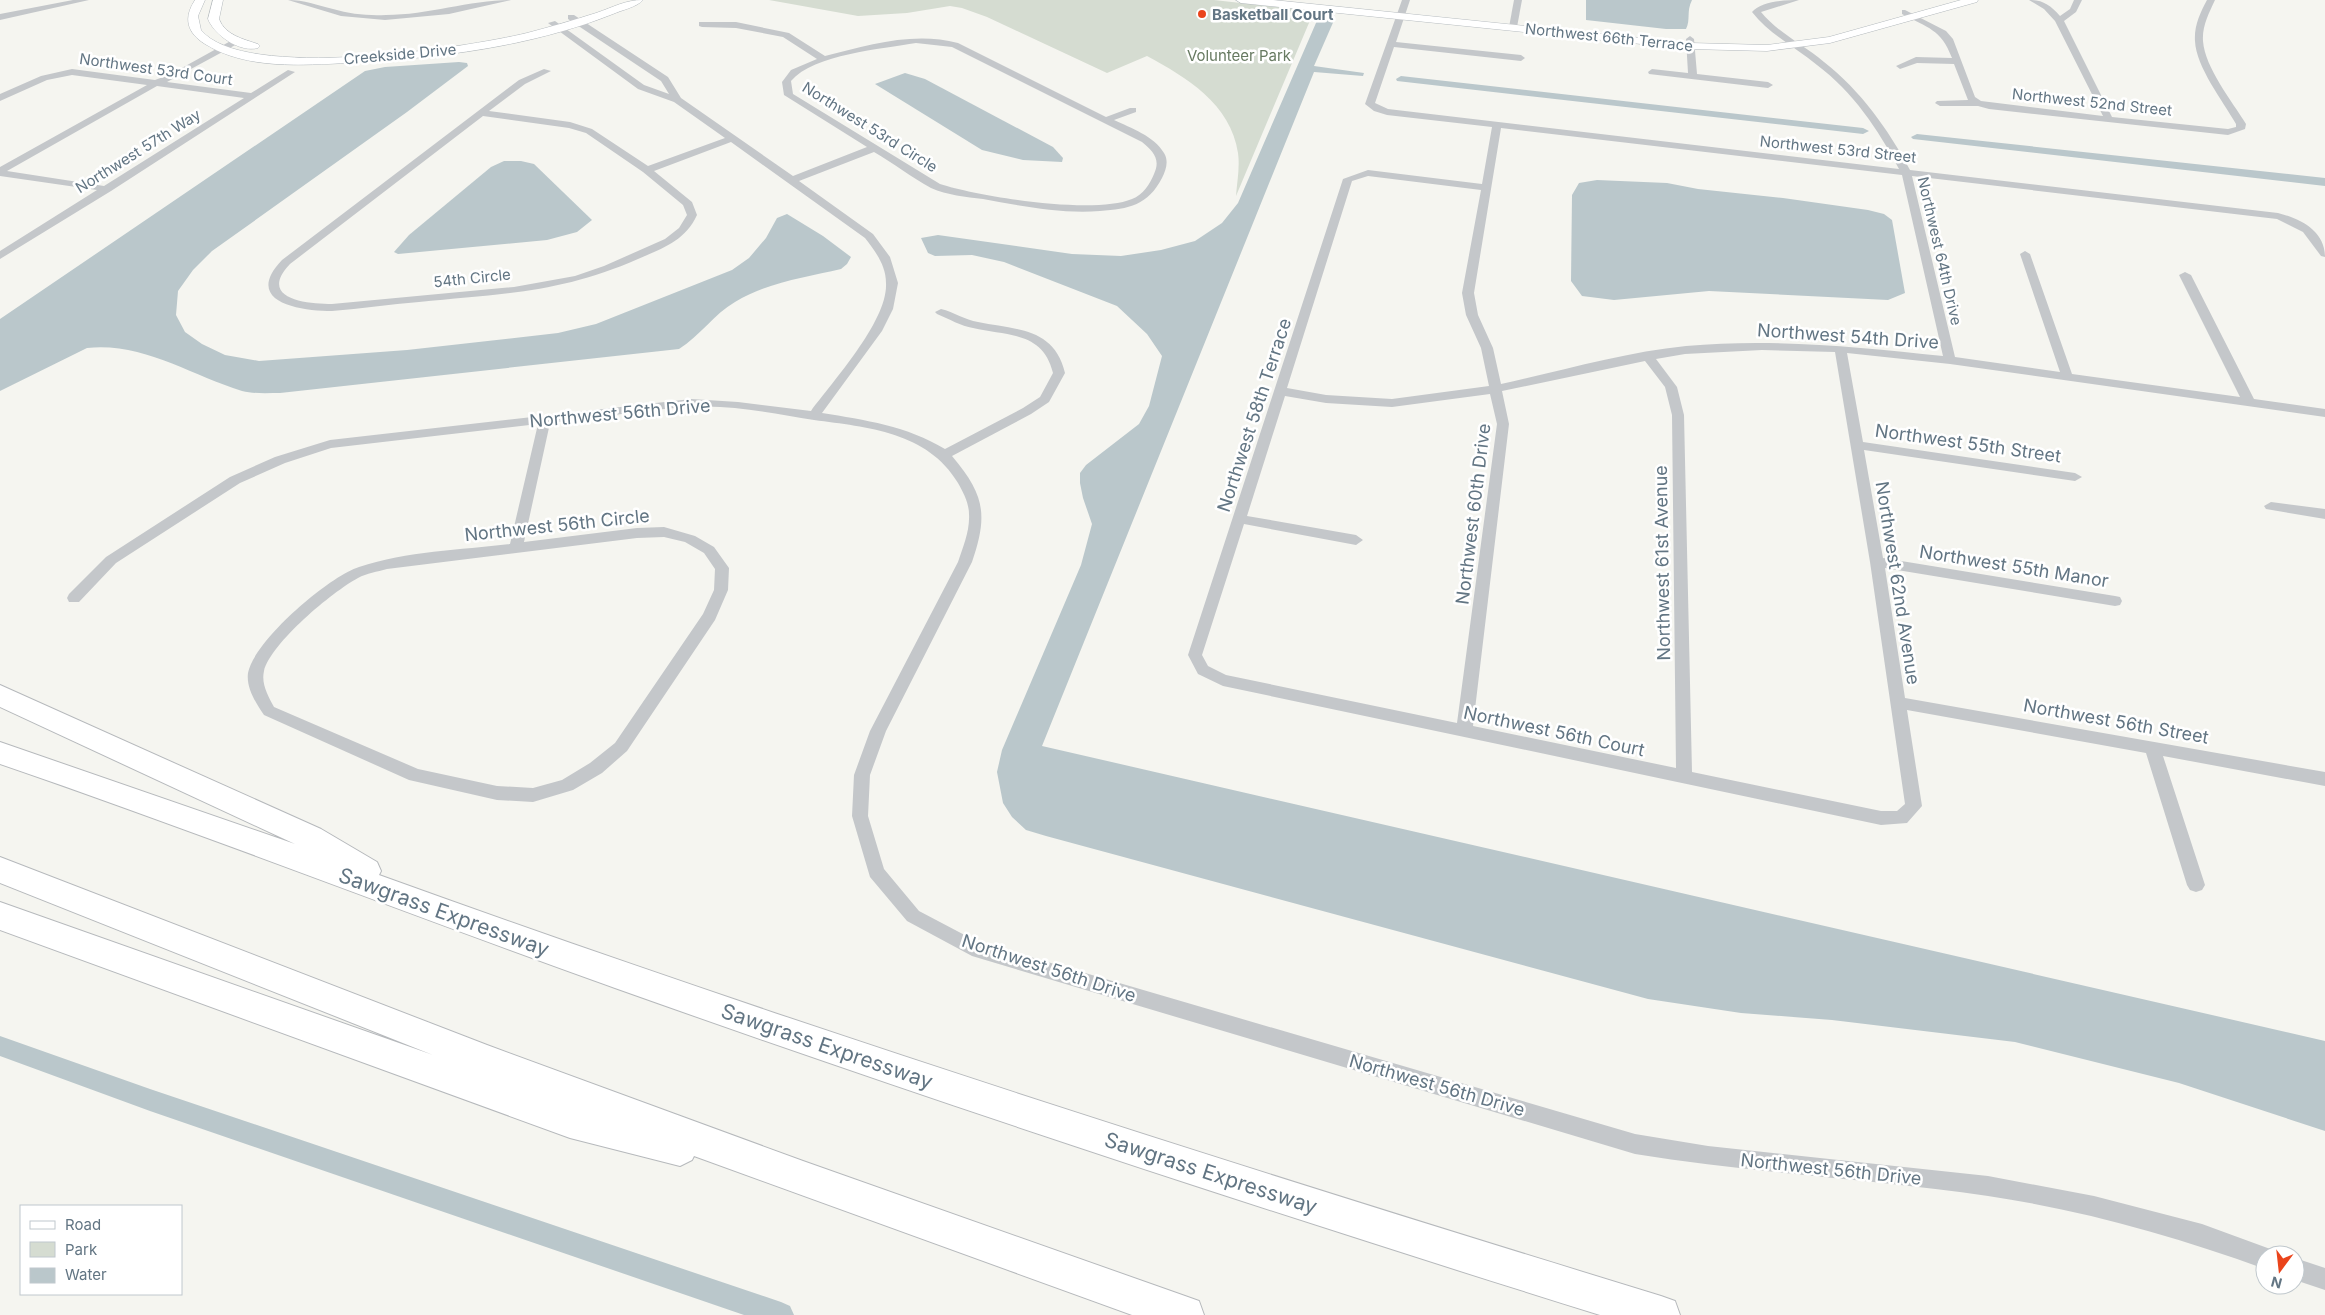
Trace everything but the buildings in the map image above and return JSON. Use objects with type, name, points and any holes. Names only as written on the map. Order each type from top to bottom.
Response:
[{"type":"highway","points":[[0,695],[311,838],[423,904]]},
{"type":"highway","name":"Sawgrass Expressway","points":[[0,753],[632,979],[1034,1116],[1413,1238],[1661,1315]]},
{"type":"highway","points":[[0,870],[487,1061],[803,1179],[1185,1315]]},
{"type":"highway","points":[[0,916],[570,1121],[803,1179]]},
{"type":"street","points":[[0,18],[85,0]]},
{"type":"street","name":"Creekside Drive","points":[[200,0],[194,8],[192,25],[200,36],[218,48],[252,57],[284,60],[372,59],[476,46],[575,20],[638,0]]},
{"type":"street","points":[[0,172],[156,83],[174,76],[233,39],[216,26],[213,20],[212,13],[218,0]]},
{"type":"street","points":[[292,0],[348,16],[418,15],[508,0]]},
{"type":"street","name":"Creekside Drive","points":[[575,20],[619,0]]},
{"type":"street","name":"Northwest 66th Terrace","points":[[1241,0],[1404,9]]},
{"type":"street","name":"Northwest 66th Terrace","points":[[1310,0],[1404,9],[1514,24],[1767,48],[1818,33],[1905,12],[1943,0]]},
{"type":"street","points":[[1514,24],[1518,0]]},
{"type":"street","name":"Northwest 64th Drive","points":[[1795,0],[1759,9],[1756,12],[1851,91],[1875,118],[1906,172],[1950,360]]},
{"type":"street","name":"Northwest 66th Terrace","points":[[1792,42],[1830,40],[1916,18],[1972,0]]},
{"type":"street","points":[[2033,0],[2047,7],[2059,20],[2108,119]]},
{"type":"street","points":[[2059,20],[2073,10],[2078,0]]},
{"type":"street","name":"Northwest 52nd Street","points":[[1940,103],[1978,103],[2228,132],[2240,129],[2241,124],[2205,64],[2199,41],[2202,18],[2211,0]]},
{"type":"street","points":[[1404,9],[1391,44],[1522,58]]},
{"type":"street","points":[[1905,12],[1943,33],[1950,41],[1971,98],[1978,103]]},
{"type":"street","points":[[575,20],[665,79],[677,100]]},
{"type":"street","name":"Northwest 53rd Circle","points":[[702,24],[736,25],[786,35],[823,59]]},
{"type":"street","points":[[556,25],[641,87],[677,100],[792,180],[869,236],[885,257],[892,283],[887,309],[876,330],[814,416]]},
{"type":"street","name":"Creekside Drive","points":[[233,39],[259,48],[292,52],[395,50],[478,39],[556,25]]},
{"type":"street","name":"Northwest 53rd Circle","points":[[916,40],[944,42],[955,45],[1106,120],[1155,146],[1163,155],[1163,165],[1148,193],[1138,200],[1122,206],[1105,209],[1086,209],[955,192],[936,186],[920,178],[789,95],[786,86],[787,78],[807,64],[823,59],[916,40]]},
{"type":"street","points":[[1690,42],[1693,77]]},
{"type":"street","name":"Northwest 53rd Street","points":[[1391,44],[1370,104],[1377,109],[1387,112],[2278,216],[2296,221],[2308,228],[2325,254]]},
{"type":"street","points":[[1900,66],[1916,60],[1956,61]]},
{"type":"street","points":[[621,72],[643,66]]},
{"type":"street","name":"54th Circle","points":[[481,113],[570,125],[589,131],[647,170],[688,204],[692,215],[688,226],[673,239],[659,247],[582,278],[537,287],[330,307],[294,304],[284,299],[275,291],[272,281],[275,272],[286,262],[481,113],[522,82],[547,71]]},
{"type":"street","name":"Northwest 53rd Court","points":[[0,98],[56,73],[72,72],[253,96]]},
{"type":"street","name":"Northwest 57th Way","points":[[0,256],[291,72]]},
{"type":"street","points":[[1652,72],[1768,85]]},
{"type":"street","points":[[1106,120],[1133,110]]},
{"type":"street","name":"Northwest 60th Drive","points":[[1464,732],[1503,424],[1487,348],[1472,315],[1468,293],[1497,126]]},
{"type":"street","points":[[647,170],[731,139]]},
{"type":"street","points":[[792,180],[874,148]]},
{"type":"street","points":[[0,172],[107,189]]},
{"type":"street","name":"Northwest 58th Terrace","points":[[1203,670],[1195,655],[1348,179],[1368,173],[1486,188]]},
{"type":"street","points":[[2025,254],[2067,376]]},
{"type":"street","points":[[2185,275],[2249,402]]},
{"type":"street","points":[[941,312],[974,325],[1013,330],[1033,338],[1049,348],[1056,360],[1059,373],[1045,399],[1027,411],[944,455]]},
{"type":"street","name":"Northwest 54th Drive","points":[[1280,391],[1326,399],[1392,403],[1497,389],[1648,356],[1685,350],[1762,346],[1840,349],[1950,360],[2325,413]]},
{"type":"street","name":"Northwest 62nd Avenue","points":[[1840,349],[1877,562],[1914,806],[1901,818]]},
{"type":"street","name":"Northwest 61st Avenue","points":[[1648,356],[1670,387],[1678,415],[1684,778]]},
{"type":"street","name":"Northwest 56th Drive","points":[[74,598],[111,560],[235,480],[280,460],[330,444],[691,403],[730,404],[886,427],[944,455],[963,481],[975,506],[974,534],[965,562],[878,731],[862,775],[860,816],[876,872],[913,916],[972,948],[1635,1144],[1708,1156],[1997,1188],[2094,1206],[2202,1235],[2255,1254]]},
{"type":"street","points":[[516,547],[545,419]]},
{"type":"street","name":"Northwest 55th Street","points":[[1856,446],[2075,477]]},
{"type":"street","points":[[2271,506],[2325,514]]},
{"type":"street","points":[[1239,519],[1356,540]]},
{"type":"street","name":"Northwest 56th Circle","points":[[637,532],[664,532],[690,538],[709,550],[722,568],[721,590],[710,616],[621,747],[596,768],[567,785],[533,794],[498,792],[415,775],[270,711],[258,694],[256,671],[267,649],[322,597],[354,574],[387,564],[516,547],[637,532]]},
{"type":"street","name":"Northwest 55th Manor","points":[[1877,562],[2115,601]]},
{"type":"street","name":"Northwest 56th Court","points":[[1203,670],[1223,680],[1464,732],[1880,818],[1901,818]]},
{"type":"street","name":"Northwest 56th Street","points":[[1899,703],[2325,779]]},
{"type":"street","points":[[2152,748],[2196,885]]},
{"type":"street","points":[[2305,1272],[2325,1279]]},
{"type":"green space","name":"Volunteer Park","points":[[769,0],[1214,0],[1314,11],[1236,196],[1239,169],[1238,153],[1234,136],[1226,120],[1216,106],[1191,83],[1147,56],[1107,73],[987,17],[962,8],[950,6],[907,13],[858,16]]},
{"type":"water","points":[[1586,0],[1692,0],[1686,29],[1666,29],[1586,20]]},
{"type":"water","points":[[1319,16],[1335,18],[1314,66],[1364,73],[1363,76],[1314,72],[1042,746],[2325,1041],[2325,1131],[2179,1083],[2015,1042],[1832,1020],[1741,1013],[1648,999],[1046,836],[1026,830],[1012,817],[1003,803],[997,772],[1002,750],[1081,565],[1092,524],[1083,498],[1080,473],[1086,465],[1139,424],[1149,406],[1162,356],[1147,334],[1117,306],[1004,262],[972,255],[935,256],[928,253],[921,238],[938,235],[1072,254],[1121,256],[1161,250],[1195,241],[1222,223],[1238,203]]},
{"type":"water","points":[[467,63],[468,66],[407,112],[212,251],[193,270],[178,291],[176,315],[185,332],[202,344],[225,355],[259,361],[407,350],[558,333],[596,324],[732,270],[749,258],[766,238],[777,218],[787,214],[823,236],[851,257],[841,269],[786,281],[747,295],[727,307],[694,338],[679,349],[280,393],[251,393],[147,355],[108,347],[87,348],[0,391],[0,319],[365,71],[385,67]]},
{"type":"water","points":[[905,73],[925,79],[1053,147],[1063,158],[1062,162],[1023,160],[982,150],[875,84]]},
{"type":"water","points":[[504,161],[521,161],[534,164],[592,220],[577,232],[547,240],[398,254],[394,252],[409,235],[491,167]]},
{"type":"water","points":[[1597,180],[1667,183],[1698,189],[1868,210],[1884,214],[1892,220],[1905,293],[1888,300],[1709,291],[1614,300],[1582,296],[1571,281],[1572,195],[1579,183]]},
{"type":"waterway","points":[[1401,79],[1863,131]]},
{"type":"waterway","points":[[1917,137],[2325,182]]},
{"type":"waterway","points":[[0,1046],[150,1100],[781,1315]]},
{"type":"place","name":"Basketball Court","points":[[1202,14]]}]
